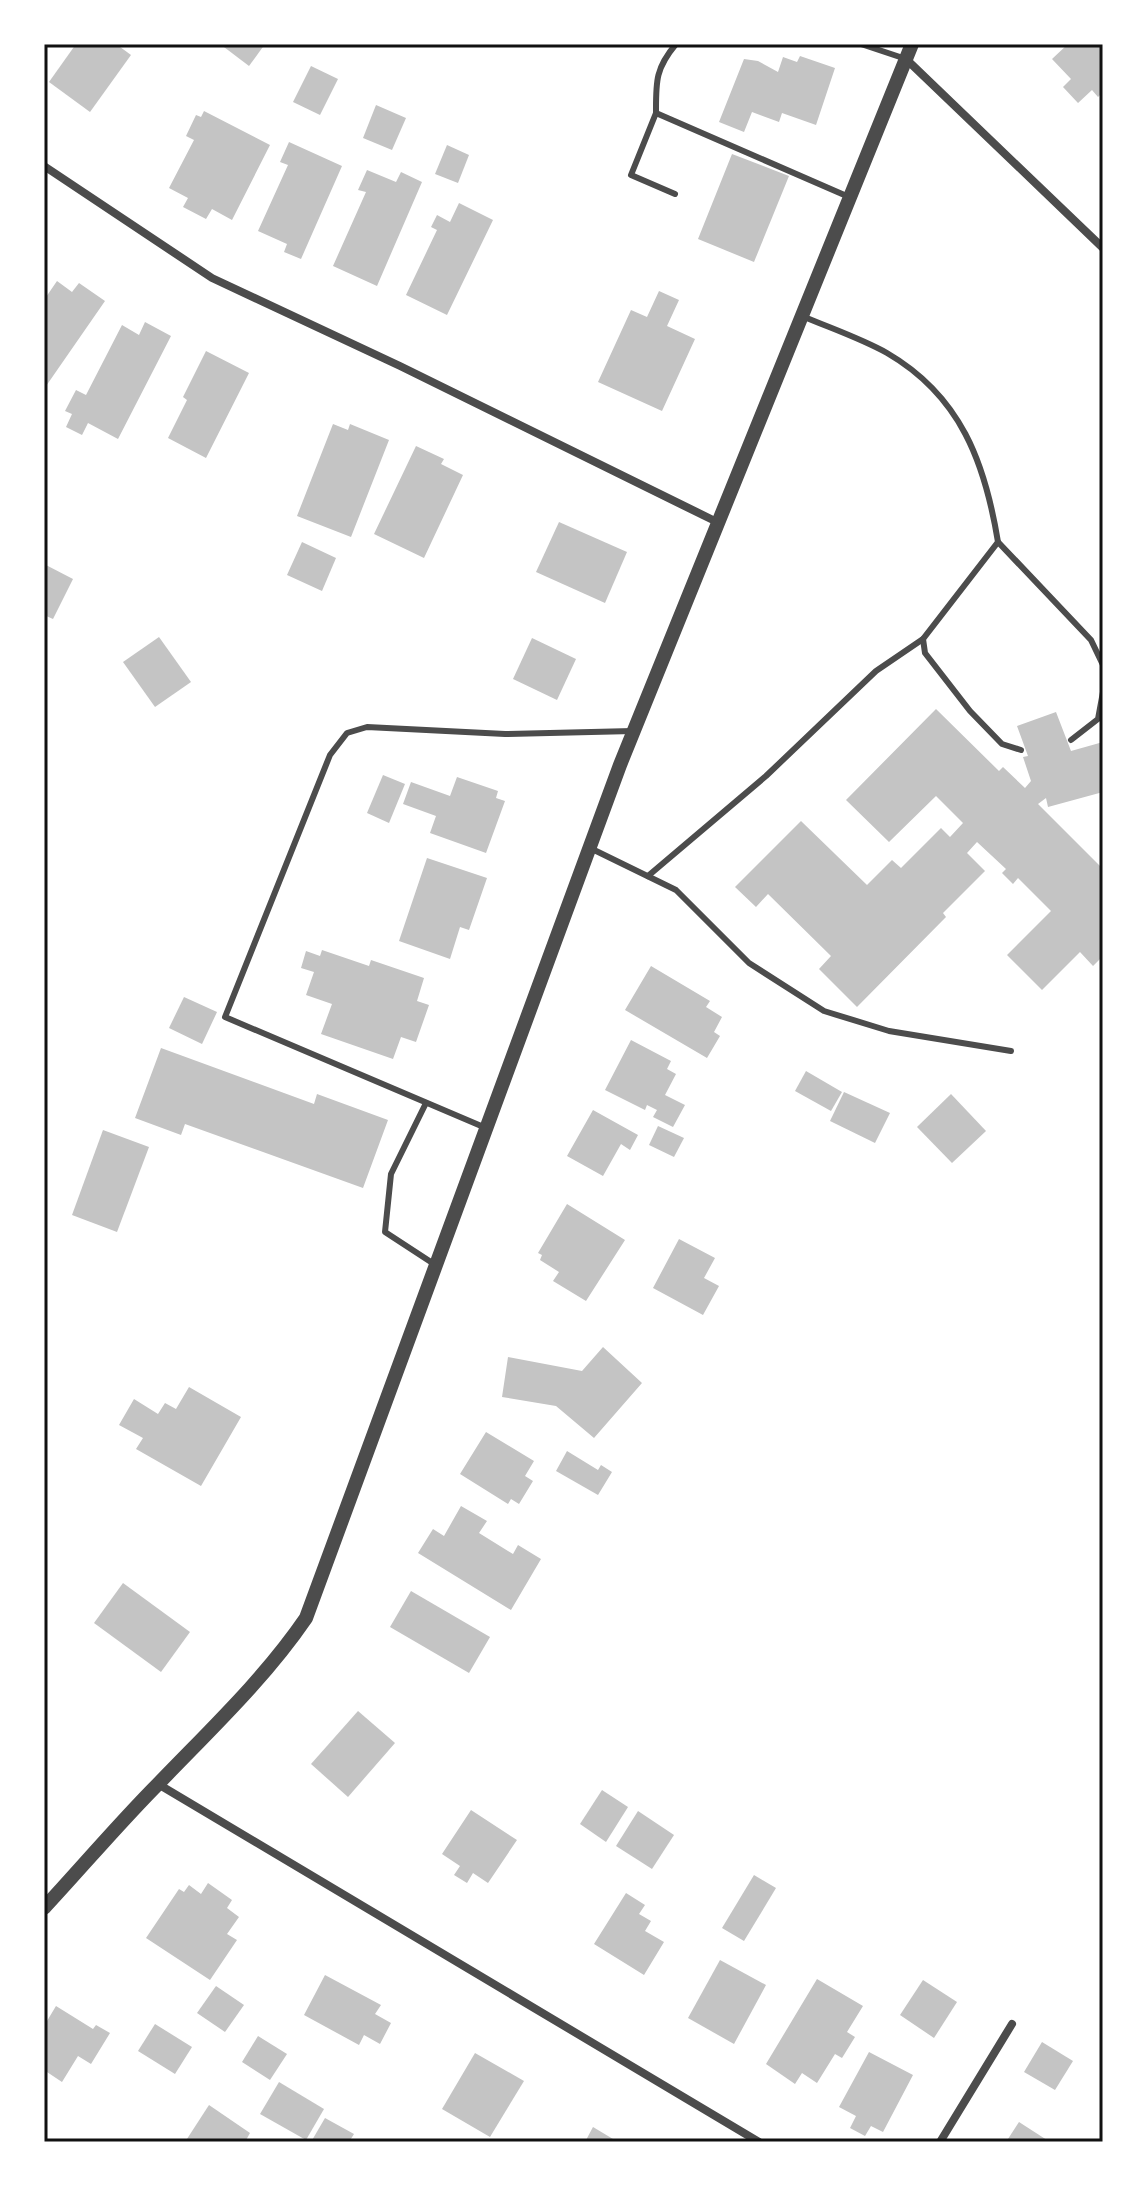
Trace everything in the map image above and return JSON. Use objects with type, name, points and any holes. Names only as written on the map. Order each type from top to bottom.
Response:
[{"type":"street","points":[[44,1908],[158,1783],[218,1724],[287,1646],[306,1618],[634,731],[912,44]]},
{"type":"street","points":[[906,59],[1103,248]]},
{"type":"street","points":[[44,166],[212,278],[400,366],[717,522]]},
{"type":"street","points":[[158,1783],[759,2142]]},
{"type":"street","points":[[940,2142],[1012,2024]]},
{"type":"lane","points":[[675,194],[631,175],[656,113],[655,80],[662,60],[676,44]]},
{"type":"lane","points":[[861,44],[906,59]]},
{"type":"lane","points":[[656,113],[849,197]]},
{"type":"lane","points":[[801,315],[887,353],[921,378],[950,409],[971,443],[990,492],[998,542],[1091,640],[1103,665]]},
{"type":"lane","points":[[648,876],[766,776],[876,671],[923,639],[998,542]]},
{"type":"lane","points":[[923,639],[925,653],[970,711],[1002,744],[1021,750]]},
{"type":"lane","points":[[1071,740],[1098,719],[1103,692]]},
{"type":"lane","points":[[486,1128],[225,1017],[330,755],[347,733],[367,727],[505,734],[634,731]]},
{"type":"lane","points":[[590,848],[676,890],[749,963],[824,1011],[889,1031],[1011,1051]]},
{"type":"lane","points":[[426,1103],[391,1174],[385,1232],[435,1265]]},
{"type":"building","points":[[76,44],[116,44],[131,55],[90,112],[49,82]]},
{"type":"building","points":[[220,44],[265,44],[249,66]]},
{"type":"building","points":[[1068,44],[1103,44],[1103,92],[1098,97],[1092,90],[1078,103],[1063,87],[1071,79],[1052,59]]},
{"type":"building","points":[[800,56],[835,68],[816,125],[782,113],[779,122],[752,112],[744,132],[719,122],[744,59],[758,61],[778,72],[783,57],[797,62]]},
{"type":"building","points":[[311,66],[338,79],[320,115],[293,102]]},
{"type":"building","points":[[376,105],[406,118],[392,150],[363,138]]},
{"type":"building","points":[[204,111],[270,145],[232,220],[212,209],[206,219],[183,207],[188,198],[169,188],[194,140],[186,136],[196,115],[201,117]]},
{"type":"building","points":[[289,142],[342,166],[301,259],[284,252],[287,244],[258,231],[288,165],[280,162]]},
{"type":"building","points":[[447,145],[469,155],[458,183],[435,174]]},
{"type":"building","points":[[732,154],[789,176],[754,262],[698,239]]},
{"type":"building","points":[[367,170],[396,182],[401,172],[422,182],[377,286],[333,266],[366,192],[358,190]]},
{"type":"building","points":[[459,203],[493,220],[447,315],[406,295],[437,230],[431,227],[437,215],[450,222]]},
{"type":"building","points":[[57,281],[72,292],[79,283],[105,301],[44,389],[44,300]]},
{"type":"building","points":[[659,291],[679,300],[667,326],[695,339],[662,411],[598,382],[631,310],[647,317]]},
{"type":"building","points":[[145,322],[171,336],[118,439],[88,423],[82,435],[66,427],[72,414],[65,411],[76,390],[86,395],[122,325],[139,335]]},
{"type":"building","points":[[206,351],[249,373],[206,458],[168,438],[187,400],[183,397]]},
{"type":"building","points":[[333,424],[348,430],[350,424],[389,440],[351,537],[297,516]]},
{"type":"building","points":[[416,446],[444,459],[441,464],[463,475],[424,558],[374,534]]},
{"type":"building","points":[[559,522],[627,552],[605,603],[536,572]]},
{"type":"building","points":[[302,542],[336,558],[322,591],[287,575]]},
{"type":"building","points":[[44,564],[73,579],[53,619],[44,615]]},
{"type":"building","points":[[159,637],[191,682],[155,707],[123,662]]},
{"type":"building","points":[[532,638],[576,659],[557,700],[513,679]]},
{"type":"building","points":[[936,709],[999,771],[1003,767],[1025,788],[1031,781],[1023,757],[1028,756],[1017,726],[1056,712],[1071,751],[1103,742],[1103,792],[1048,807],[1046,798],[1038,804],[1103,869],[1103,956],[1093,966],[1080,952],[1042,990],[1007,955],[1051,911],[1018,878],[1013,884],[1002,873],[1006,869],[977,842],[967,853],[985,871],[943,913],[946,917],[857,1007],[819,969],[831,956],[768,894],[756,907],[735,887],[801,821],[867,885],[892,860],[901,868],[941,828],[950,837],[963,823],[936,796],[889,842],[846,800]]},
{"type":"building","points":[[383,775],[405,784],[389,823],[367,813]]},
{"type":"building","points":[[457,777],[498,791],[496,798],[505,801],[486,853],[430,833],[436,816],[403,804],[411,782],[450,796]]},
{"type":"building","points":[[427,858],[487,878],[469,930],[460,927],[450,959],[399,941]]},
{"type":"building","points":[[322,950],[369,966],[371,960],[424,978],[417,1001],[429,1005],[416,1042],[401,1037],[393,1059],[321,1034],[332,1004],[306,995],[314,972],[301,968],[306,951],[320,956]]},
{"type":"building","points":[[651,966],[710,1001],[706,1007],[722,1017],[714,1032],[720,1036],[707,1058],[625,1010]]},
{"type":"building","points":[[184,997],[217,1012],[202,1044],[169,1028]]},
{"type":"building","points":[[631,1040],[671,1061],[667,1069],[676,1074],[665,1095],[685,1105],[673,1127],[653,1117],[657,1110],[647,1105],[645,1110],[605,1090]]},
{"type":"building","points":[[161,1048],[314,1104],[317,1094],[388,1120],[363,1188],[185,1124],[181,1135],[135,1118]]},
{"type":"building","points":[[806,1071],[842,1092],[831,1111],[795,1091]]},
{"type":"building","points":[[844,1092],[890,1113],[875,1143],[830,1121]]},
{"type":"building","points":[[951,1094],[986,1131],[952,1163],[917,1127]]},
{"type":"building","points":[[593,1110],[638,1135],[630,1150],[621,1144],[603,1176],[567,1156]]},
{"type":"building","points":[[658,1126],[684,1138],[674,1157],[649,1145]]},
{"type":"building","points":[[103,1130],[149,1147],[117,1232],[72,1215]]},
{"type":"building","points":[[567,1204],[625,1240],[586,1301],[553,1281],[559,1272],[540,1260],[542,1255],[538,1253]]},
{"type":"building","points":[[679,1239],[715,1258],[704,1278],[719,1286],[703,1315],[653,1288]]},
{"type":"building","points":[[603,1347],[642,1383],[594,1438],[556,1406],[502,1397],[508,1357],[582,1371]]},
{"type":"building","points":[[189,1387],[241,1417],[201,1486],[136,1449],[143,1438],[119,1425],[134,1399],[158,1414],[165,1403],[176,1409]]},
{"type":"building","points":[[486,1432],[534,1461],[525,1476],[533,1481],[519,1504],[511,1499],[508,1504],[460,1474]]},
{"type":"building","points":[[567,1451],[598,1470],[601,1465],[612,1472],[598,1495],[556,1471]]},
{"type":"building","points":[[461,1506],[487,1521],[479,1533],[513,1554],[518,1545],[541,1559],[511,1610],[418,1553],[433,1529],[444,1536]]},
{"type":"building","points":[[123,1583],[190,1632],[161,1672],[94,1623]]},
{"type":"building","points":[[411,1591],[490,1637],[469,1673],[390,1627]]},
{"type":"building","points":[[358,1711],[395,1743],[348,1797],[311,1764]]},
{"type":"building","points":[[602,1790],[628,1807],[606,1842],[580,1824]]},
{"type":"building","points":[[471,1810],[517,1840],[488,1883],[473,1873],[467,1883],[454,1875],[460,1866],[442,1854]]},
{"type":"building","points":[[638,1811],[674,1835],[652,1869],[616,1846]]},
{"type":"building","points":[[754,1875],[776,1888],[744,1941],[722,1928]]},
{"type":"building","points":[[208,1883],[232,1900],[227,1908],[239,1917],[227,1934],[237,1940],[210,1980],[146,1938],[179,1889],[184,1892],[189,1885],[201,1894]]},
{"type":"building","points":[[626,1893],[645,1905],[639,1914],[651,1921],[645,1931],[664,1942],[644,1975],[594,1944]]},
{"type":"building","points":[[720,1960],[766,1985],[734,2044],[688,2018]]},
{"type":"building","points":[[325,1975],[381,2005],[375,2014],[391,2023],[380,2044],[364,2035],[359,2045],[304,2015]]},
{"type":"building","points":[[817,1979],[863,2006],[847,2032],[855,2037],[842,2058],[835,2054],[817,2083],[802,2073],[795,2084],[766,2064]]},
{"type":"building","points":[[923,1980],[957,2002],[934,2038],[900,2015]]},
{"type":"building","points":[[216,1986],[244,2005],[225,2032],[197,2013]]},
{"type":"building","points":[[56,2006],[93,2029],[96,2025],[110,2033],[91,2064],[78,2056],[62,2082],[44,2070],[44,2026]]},
{"type":"building","points":[[155,2024],[192,2047],[175,2074],[138,2051]]},
{"type":"building","points":[[258,2036],[287,2054],[270,2080],[242,2062]]},
{"type":"building","points":[[1042,2042],[1073,2061],[1055,2090],[1024,2072]]},
{"type":"building","points":[[869,2052],[913,2075],[883,2132],[871,2126],[865,2136],[850,2128],[856,2116],[839,2107]]},
{"type":"building","points":[[475,2053],[524,2081],[490,2137],[442,2109]]},
{"type":"building","points":[[279,2082],[324,2109],[306,2140],[260,2114]]},
{"type":"building","points":[[209,2105],[250,2133],[245,2142],[185,2142]]},
{"type":"building","points":[[325,2118],[354,2134],[349,2142],[311,2142]]},
{"type":"building","points":[[1019,2122],[1050,2142],[1006,2142]]},
{"type":"building","points":[[593,2127],[618,2142],[585,2142]]}]
